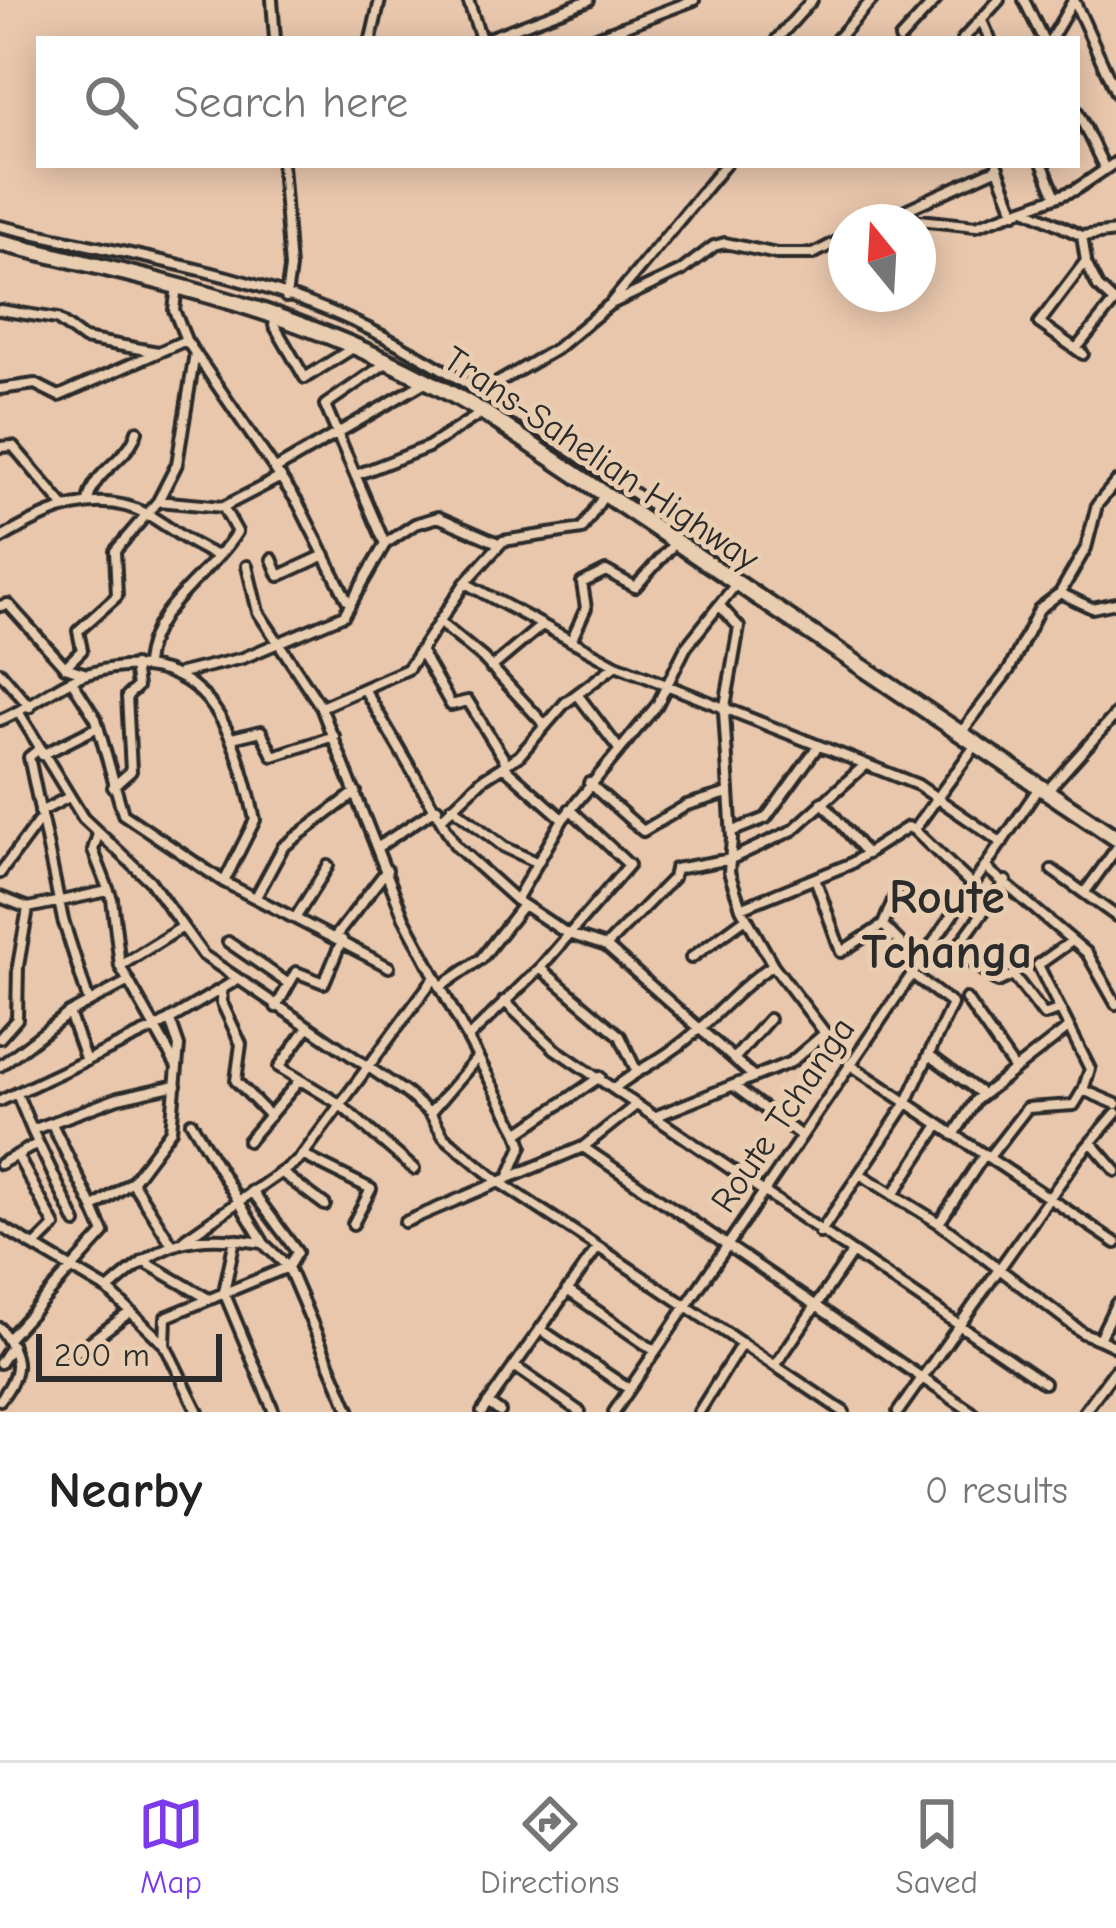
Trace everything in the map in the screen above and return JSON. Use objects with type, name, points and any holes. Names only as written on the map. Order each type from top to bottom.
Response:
[{"type":"highway","name":"Trans-Sahelian Highway","points":[[0,243],[277,312],[392,359],[483,412],[1116,838]]},
{"type":"street","points":[[272,0],[275,36]]},
{"type":"street","points":[[372,36],[380,0]]},
{"type":"street","points":[[469,0],[482,36]]},
{"type":"street","points":[[491,36],[590,0]]},
{"type":"street","points":[[647,0],[653,16]]},
{"type":"street","points":[[599,36],[694,0]]},
{"type":"street","points":[[780,36],[812,0]]},
{"type":"street","points":[[839,36],[872,0]]},
{"type":"street","points":[[903,36],[936,0]]},
{"type":"street","points":[[967,36],[998,0]]},
{"type":"street","points":[[1024,0],[1045,36]]},
{"type":"street","points":[[1049,36],[1074,0],[1116,93]]},
{"type":"street","points":[[981,19],[989,36]]},
{"type":"street","points":[[1080,117],[1104,167]]},
{"type":"street","points":[[936,223],[964,227],[1020,211],[1084,185],[1116,162]]},
{"type":"street","points":[[282,168],[290,268],[286,297]]},
{"type":"street","points":[[480,394],[556,349],[609,305],[722,168]]},
{"type":"street","points":[[918,204],[995,168]]},
{"type":"street","points":[[998,168],[1020,211],[1082,236],[1116,232]]},
{"type":"street","points":[[1044,168],[1056,197]]},
{"type":"street","points":[[0,226],[286,297],[369,329],[480,394],[682,526]]},
{"type":"street","points":[[1082,236],[1086,261],[1098,287],[1115,301],[1080,351],[1039,323],[1086,261]]},
{"type":"street","points":[[609,305],[724,243],[796,255],[828,246]]},
{"type":"street","points":[[177,284],[174,310],[186,340],[279,473],[347,601]]},
{"type":"street","points":[[0,310],[57,320],[84,339],[158,352]]},
{"type":"street","points":[[277,312],[274,326],[305,378],[357,345]]},
{"type":"street","points":[[0,389],[35,384],[59,396],[186,340]]},
{"type":"street","points":[[65,667],[82,650],[78,631],[117,596],[115,551],[158,501],[180,452],[196,352]]},
{"type":"street","points":[[385,544],[326,401],[392,359]]},
{"type":"street","points":[[158,501],[224,506],[428,380]]},
{"type":"street","points":[[356,475],[428,447],[483,412]]},
{"type":"street","points":[[88,502],[95,479],[129,450],[137,430]]},
{"type":"street","points":[[0,447],[13,446],[63,506]]},
{"type":"street","points":[[959,736],[1010,670],[1039,609],[1060,593],[1086,548],[1096,505],[1116,482]]},
{"type":"street","points":[[0,720],[87,674],[146,664],[181,673],[282,643],[344,615],[347,601],[385,544],[415,524],[438,517],[498,543],[582,530],[605,494]]},
{"type":"street","points":[[0,539],[63,506],[88,502],[148,515],[186,543],[218,556]]},
{"type":"street","points":[[146,664],[148,642],[162,616],[237,530],[224,506]]},
{"type":"street","points":[[321,707],[399,677],[498,543]]},
{"type":"street","points":[[571,641],[586,608],[583,583],[606,571],[632,588],[675,543]]},
{"type":"street","points":[[272,559],[279,576],[325,556]]},
{"type":"street","points":[[247,566],[258,612],[321,707],[437,982],[518,1133],[522,1146],[509,1176]]},
{"type":"street","points":[[465,583],[616,665],[938,798],[1002,843]]},
{"type":"street","points":[[186,1238],[283,1173],[437,982],[481,959],[520,903],[536,862],[563,818],[669,683],[686,647],[736,584]]},
{"type":"street","points":[[1060,593],[1090,608],[1116,603]]},
{"type":"street","points":[[0,606],[8,604],[65,667],[87,674]]},
{"type":"street","points":[[653,1118],[791,1063],[826,1030],[773,965],[729,878],[732,832],[724,712],[739,627],[720,607]]},
{"type":"street","points":[[438,622],[491,668],[545,725]]},
{"type":"street","points":[[491,668],[541,626]]},
{"type":"street","points":[[421,652],[452,705],[468,701],[505,765],[563,818]]},
{"type":"street","points":[[113,787],[131,771],[127,701],[136,687],[134,665]]},
{"type":"street","points":[[378,847],[452,808],[616,665]]},
{"type":"street","points":[[0,672],[29,707]]},
{"type":"street","points":[[181,673],[232,738],[255,820],[224,882]]},
{"type":"street","points":[[73,683],[98,727],[122,814],[224,882],[389,967]]},
{"type":"street","points":[[366,692],[456,846],[520,903],[566,933],[606,946],[753,1076]]},
{"type":"street","points":[[578,694],[620,749]]},
{"type":"street","points":[[19,713],[69,797],[98,834],[150,881],[181,928],[235,980],[430,1114],[444,1138],[499,1182],[844,1412]]},
{"type":"street","name":"Route Tchanga","points":[[614,1412],[1002,843],[1041,791],[1116,715]]},
{"type":"street","points":[[89,1002],[58,903],[29,757],[98,727]]},
{"type":"street","points":[[232,738],[261,731],[273,756],[334,736]]},
{"type":"street","points":[[732,832],[766,818],[818,746]]},
{"type":"street","points":[[914,830],[975,746]]},
{"type":"street","points":[[606,946],[673,878],[675,869],[731,859],[793,830],[865,764]]},
{"type":"street","points":[[589,783],[643,831],[687,805],[728,793]]},
{"type":"street","points":[[256,897],[283,848],[356,791]]},
{"type":"street","points":[[0,873],[39,817],[69,797]]},
{"type":"street","points":[[822,802],[867,854]]},
{"type":"street","points":[[452,808],[504,847],[536,862]]},
{"type":"street","points":[[468,1038],[540,968],[629,863],[570,809]]},
{"type":"street","points":[[741,908],[867,854],[908,826],[972,885]]},
{"type":"street","points":[[98,834],[92,850],[109,890],[120,967],[176,1065]]},
{"type":"street","points":[[1085,892],[1116,849]]},
{"type":"street","points":[[296,917],[328,866]]},
{"type":"street","points":[[985,867],[1087,953],[1116,1004]]},
{"type":"street","points":[[276,1007],[297,971],[324,982],[338,938],[388,870]]},
{"type":"street","points":[[1052,870],[1116,916]]},
{"type":"street","points":[[815,878],[841,952],[883,925],[896,893]]},
{"type":"street","points":[[931,948],[946,960],[1006,881]]},
{"type":"street","points":[[0,897],[28,908],[109,890]]},
{"type":"street","points":[[0,1038],[17,1019],[28,908]]},
{"type":"street","points":[[691,958],[746,918]]},
{"type":"street","points":[[883,925],[920,962]]},
{"type":"street","points":[[120,967],[181,928]]},
{"type":"street","points":[[939,1223],[1027,1108],[1074,1105],[1083,1090],[1090,1069],[1038,965],[1072,941]]},
{"type":"street","points":[[228,942],[289,984]]},
{"type":"street","points":[[956,950],[998,982],[1013,975],[1044,1015],[1058,1010]]},
{"type":"street","points":[[616,1088],[672,1051],[734,991],[773,965]]},
{"type":"street","points":[[540,968],[620,1036],[636,1071]]},
{"type":"street","points":[[820,1233],[906,1104],[932,1057],[952,1003],[911,974]]},
{"type":"street","points":[[0,1101],[170,1020],[235,980]]},
{"type":"street","points":[[0,1066],[69,1013],[127,982]]},
{"type":"street","points":[[221,989],[222,1003],[242,1044],[236,1081],[270,1116]]},
{"type":"street","points":[[966,999],[1015,1068]]},
{"type":"street","points":[[505,1000],[555,1049],[1044,1383]]},
{"type":"street","points":[[69,1013],[86,1061]]},
{"type":"street","points":[[734,1059],[769,1019]]},
{"type":"street","points":[[93,1208],[132,1182],[170,1133],[178,1041],[170,1020]]},
{"type":"street","points":[[308,1028],[278,1066],[338,1102],[414,1169]]},
{"type":"street","points":[[954,1136],[982,1094],[1067,1029]]},
{"type":"street","points":[[430,1114],[478,1057]]},
{"type":"street","points":[[932,1057],[982,1094]]},
{"type":"street","points":[[849,1064],[1116,1243]]},
{"type":"street","points":[[518,1133],[600,1077]]},
{"type":"street","points":[[248,1142],[299,1081]]},
{"type":"street","points":[[32,1130],[118,1098],[176,1085]]},
{"type":"street","points":[[734,1086],[800,1135]]},
{"type":"street","points":[[1083,1090],[1116,1103]]},
{"type":"street","points":[[17,1094],[35,1144],[76,1222]]},
{"type":"street","points":[[405,1222],[583,1147],[637,1105]]},
{"type":"street","points":[[898,1412],[1116,1113]]},
{"type":"street","points":[[191,1122],[263,1243],[288,1267],[350,1412]]},
{"type":"street","points":[[0,1363],[10,1342],[105,1231],[52,1124]]},
{"type":"street","points":[[893,1196],[939,1125]]},
{"type":"street","points":[[1091,1142],[1116,1171]]},
{"type":"street","points":[[0,1164],[35,1144]]},
{"type":"street","points":[[583,1147],[972,1412]]},
{"type":"street","points":[[17,1155],[54,1225],[36,1245]]},
{"type":"street","points":[[302,1155],[371,1189],[353,1224]]},
{"type":"street","points":[[283,1173],[325,1204]]},
{"type":"street","points":[[860,1174],[939,1223],[1083,1333],[1116,1346]]},
{"type":"street","points":[[132,1182],[170,1243]]},
{"type":"street","points":[[165,1345],[166,1317],[288,1267],[297,1252],[252,1191]]},
{"type":"street","points":[[0,1226],[108,1291],[165,1345],[198,1412]]},
{"type":"street","points":[[108,1291],[143,1261],[186,1238],[263,1243]]},
{"type":"street","points":[[235,1239],[224,1292],[274,1412]]},
{"type":"street","points":[[500,1412],[485,1408],[598,1246]]},
{"type":"street","points":[[776,1366],[851,1254]]},
{"type":"street","points":[[143,1261],[207,1298]]},
{"type":"street","points":[[567,1290],[656,1352]]},
{"type":"street","points":[[1100,1339],[1116,1304]]},
{"type":"street","points":[[72,1355],[130,1312]]},
{"type":"street","points":[[0,1328],[10,1342],[18,1374],[0,1400]]},
{"type":"street","points":[[540,1329],[629,1389]]},
{"type":"street","points":[[701,1412],[742,1343]]},
{"type":"street","points":[[514,1366],[580,1412]]},
{"type":"street","points":[[1084,1412],[1116,1369]]},
{"type":"district","name":"Route Tchanga","points":[[947,924]]}]
